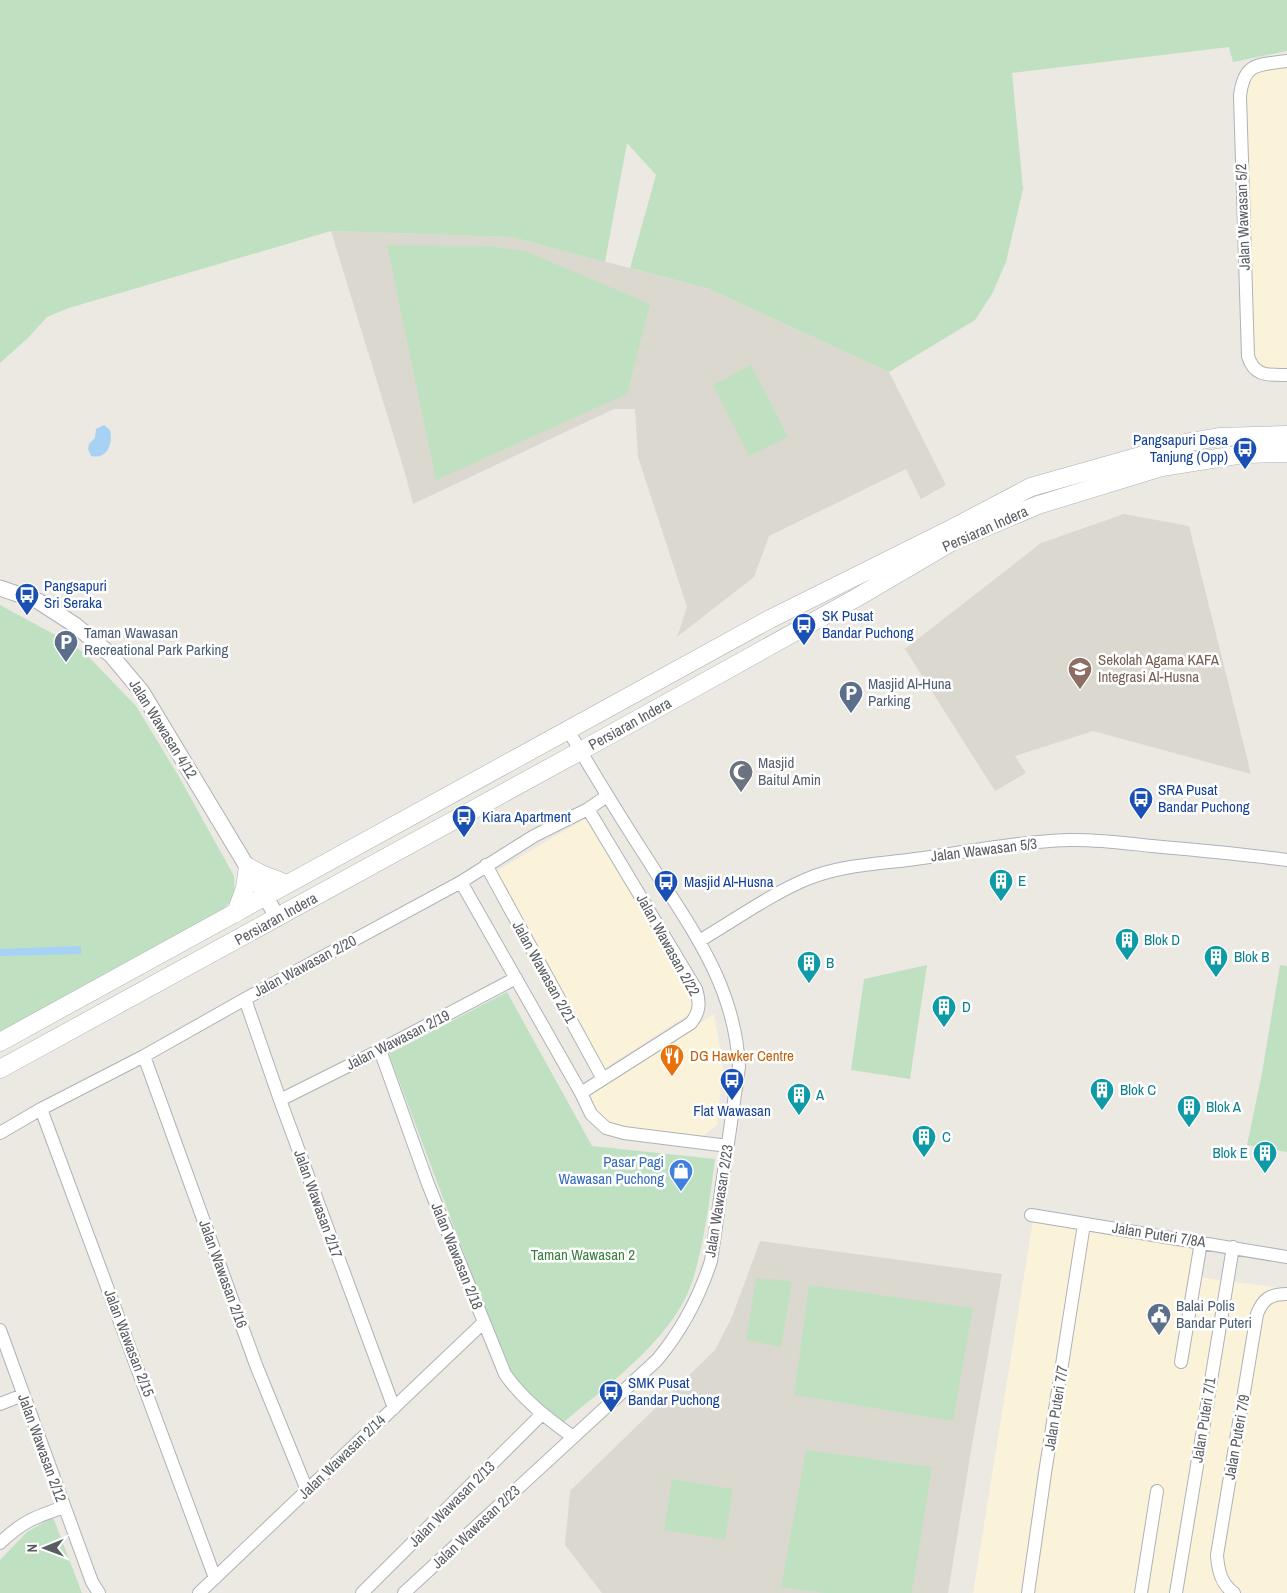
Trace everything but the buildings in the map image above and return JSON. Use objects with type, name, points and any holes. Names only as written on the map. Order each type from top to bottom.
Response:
[{"type":"main road","name":"Persiaran Indera","points":[[0,1042],[770,618],[945,533],[1031,487],[1190,442],[1219,437],[1287,435]]},
{"type":"main road","name":"Persiaran Indera","points":[[0,1069],[581,751],[856,598],[953,541],[1038,505],[1162,467],[1243,454],[1287,453]]},
{"type":"main road","points":[[236,913],[245,888],[248,868],[287,884]]},
{"type":"street","name":"Jalan Wawasan 5/2","points":[[1287,61],[1250,68],[1244,75],[1240,96],[1248,356],[1250,364],[1258,372],[1267,375],[1287,375]]},
{"type":"street","name":"Jalan Wawasan 4/12","points":[[0,588],[38,601],[75,625],[111,655],[142,692],[278,918]]},
{"type":"street","name":"Jalan Wawasan 2/23","points":[[404,1593],[657,1360],[688,1316],[704,1282],[711,1260],[739,1067],[738,1048],[730,1008],[723,988],[699,941],[607,796],[568,730]]},
{"type":"street","name":"Jalan Wawasan 2/20","points":[[0,1132],[144,1056],[460,882],[534,836],[588,809],[607,796]]},
{"type":"street","name":"Jalan Wawasan 2/22","points":[[581,1093],[691,1022],[699,1008],[699,998],[691,982],[588,809]]},
{"type":"street","name":"Jalan Wawasan 5/3","points":[[699,941],[789,888],[828,872],[950,854],[1069,840],[1238,853],[1287,860]]},
{"type":"street","name":"Jalan Wawasan 2/21","points":[[486,865],[603,1079]]},
{"type":"street","points":[[460,882],[581,1093],[591,1114],[606,1128],[624,1133],[728,1146]]},
{"type":"street","name":"Jalan Wawasan 2/19","points":[[280,1100],[380,1050],[516,978]]},
{"type":"street","name":"Jalan Wawasan 2/17","points":[[245,999],[280,1100],[394,1408]]},
{"type":"street","name":"Jalan Wawasan 2/18","points":[[380,1050],[428,1184],[504,1374],[514,1387],[542,1414],[573,1437]]},
{"type":"street","name":"Jalan Wawasan 2/16","points":[[144,1056],[256,1365],[308,1490]]},
{"type":"street","name":"Jalan Wawasan 2/15","points":[[41,1109],[215,1578]]},
{"type":"street","name":"Jalan Puteri 7/8A","points":[[1031,1215],[1287,1256]]},
{"type":"street","name":"Jalan Puteri 7/7","points":[[1028,1593],[1084,1224]]},
{"type":"street","points":[[1181,1362],[1201,1242]]},
{"type":"street","name":"Jalan Puteri 7/1","points":[[1176,1593],[1233,1247]]},
{"type":"street","name":"Jalan Puteri 7/9","points":[[1234,1593],[1229,1589],[1220,1574],[1218,1555],[1257,1314],[1260,1306],[1266,1299],[1286,1293]]},
{"type":"street","name":"Jalan Wawasan 2/14","points":[[200,1593],[484,1322]]},
{"type":"street","name":"Jalan Wawasan 2/12","points":[[0,1330],[92,1582],[99,1593]]},
{"type":"street","points":[[0,1404],[23,1395]]},
{"type":"street","name":"Jalan Wawasan 2/13","points":[[362,1593],[542,1414]]},
{"type":"street","points":[[1141,1593],[1157,1491]]},
{"type":"street","points":[[0,1543],[20,1525],[33,1517],[64,1506]]},
{"type":"shaded area","points":[[1287,66],[1287,369],[1268,369],[1261,366],[1253,356],[1245,93],[1248,79],[1254,72]]},
{"type":"shaded area","points":[[331,231],[512,237],[709,289],[889,372],[946,485],[921,499],[906,469],[769,536],[754,577],[677,637],[687,607],[638,457],[635,409],[614,409],[413,504]]},
{"type":"shaded area","name":"Sekolah Agama KAFA Integrasi Al-Husna","points":[[1124,514],[1189,526],[1251,774],[1093,731],[1015,756],[1026,773],[995,791],[905,649],[1041,543]]},
{"type":"shaded area","points":[[588,817],[693,994],[694,1011],[604,1069],[495,872]]},
{"type":"shaded area","name":"DG Hawker Centre","points":[[714,1014],[723,1066],[717,1125],[700,1138],[612,1126],[599,1117],[587,1094]]},
{"type":"shaded area","points":[[1033,1220],[1197,1246],[1192,1276],[1287,1289],[1287,1593],[973,1593]]},
{"type":"shaded area","points":[[760,1241],[1002,1274],[948,1593],[602,1593],[565,1545],[570,1491],[715,1350],[732,1317]]},
{"type":"green space","points":[[0,0],[1287,0],[1287,51],[1233,62],[1229,47],[1012,73],[1023,189],[1006,262],[992,294],[975,320],[889,372],[709,289],[630,268],[656,175],[627,143],[605,262],[512,237],[331,231],[69,308],[47,317],[28,338],[0,363]]},
{"type":"green space","points":[[387,245],[489,246],[525,251],[650,304],[627,394],[436,480]]},
{"type":"green space","points":[[751,365],[788,437],[749,456],[713,385]]},
{"type":"green space","points":[[0,605],[85,653],[136,706],[178,775],[234,876],[234,888],[232,899],[221,911],[0,1032]]},
{"type":"green space","points":[[927,965],[910,1079],[851,1070],[864,979]]},
{"type":"green space","points":[[1280,965],[1287,966],[1287,1152],[1247,1145],[1262,1073]]},
{"type":"green space","name":"Taman Wawasan 2","points":[[507,992],[592,1146],[715,1159],[709,1203],[694,1276],[685,1298],[673,1319],[640,1357],[564,1422],[528,1397],[508,1371],[389,1054]]},
{"type":"green space","points":[[756,1278],[792,1281],[781,1347],[746,1340]]},
{"type":"green space","points":[[809,1285],[973,1308],[953,1421],[794,1395]]},
{"type":"green space","points":[[806,1450],[932,1467],[912,1593],[825,1593],[781,1587]]},
{"type":"green space","points":[[672,1479],[733,1489],[725,1540],[664,1530]]},
{"type":"green space","points":[[53,1517],[82,1593],[0,1593],[0,1560],[27,1532]]},
{"type":"water","points":[[104,425],[110,430],[110,445],[102,455],[97,457],[91,456],[88,449],[89,444],[95,438],[96,429]]},
{"type":"water","points":[[81,946],[81,954],[0,956],[0,949]]},
{"type":"place","name":"Pangsapuri Desa Tanjung (Opp)","points":[[1245,470]]},
{"type":"place","name":"Pangsapuri Sri Seraka","points":[[27,616]]},
{"type":"place","name":"SK Pusat Bandar Puchong","points":[[804,646]]},
{"type":"place","name":"Taman Wawasan Recreational Park Parking","points":[[66,663]]},
{"type":"place","name":"Sekolah Agama KAFA Integrasi Al-Husna","points":[[1080,690]]},
{"type":"place","name":"Masjid Al-Huna Parking","points":[[851,714]]},
{"type":"place","name":"Masjid Baitul Amin","points":[[741,793]]},
{"type":"place","name":"SRA Pusat Bandar Puchong","points":[[1141,820]]},
{"type":"place","name":"Kiara Apartment","points":[[464,838]]},
{"type":"place","name":"E","points":[[1001,902]]},
{"type":"place","name":"Masjid Al-Husna","points":[[666,903]]},
{"type":"place","name":"Blok D","points":[[1127,961]]},
{"type":"place","name":"Blok B","points":[[1216,978]]},
{"type":"place","name":"B","points":[[809,984]]},
{"type":"place","name":"D","points":[[944,1028]]},
{"type":"place","name":"DG Hawker Centre","points":[[672,1077]]},
{"type":"place","name":"Flat Wawasan","points":[[732,1101]]},
{"type":"place","name":"Blok C","points":[[1102,1111]]},
{"type":"place","name":"A","points":[[799,1116]]},
{"type":"place","name":"Blok A","points":[[1189,1128]]},
{"type":"place","name":"C","points":[[924,1158]]},
{"type":"place","name":"Blok E","points":[[1265,1174]]},
{"type":"place","name":"Pasar Pagi Wawasan Puchong","points":[[681,1192]]},
{"type":"place","name":"Balai Polis Bandar Puteri","points":[[1159,1336]]},
{"type":"place","name":"SMK Pusat Bandar Puchong","points":[[611,1413]]}]
